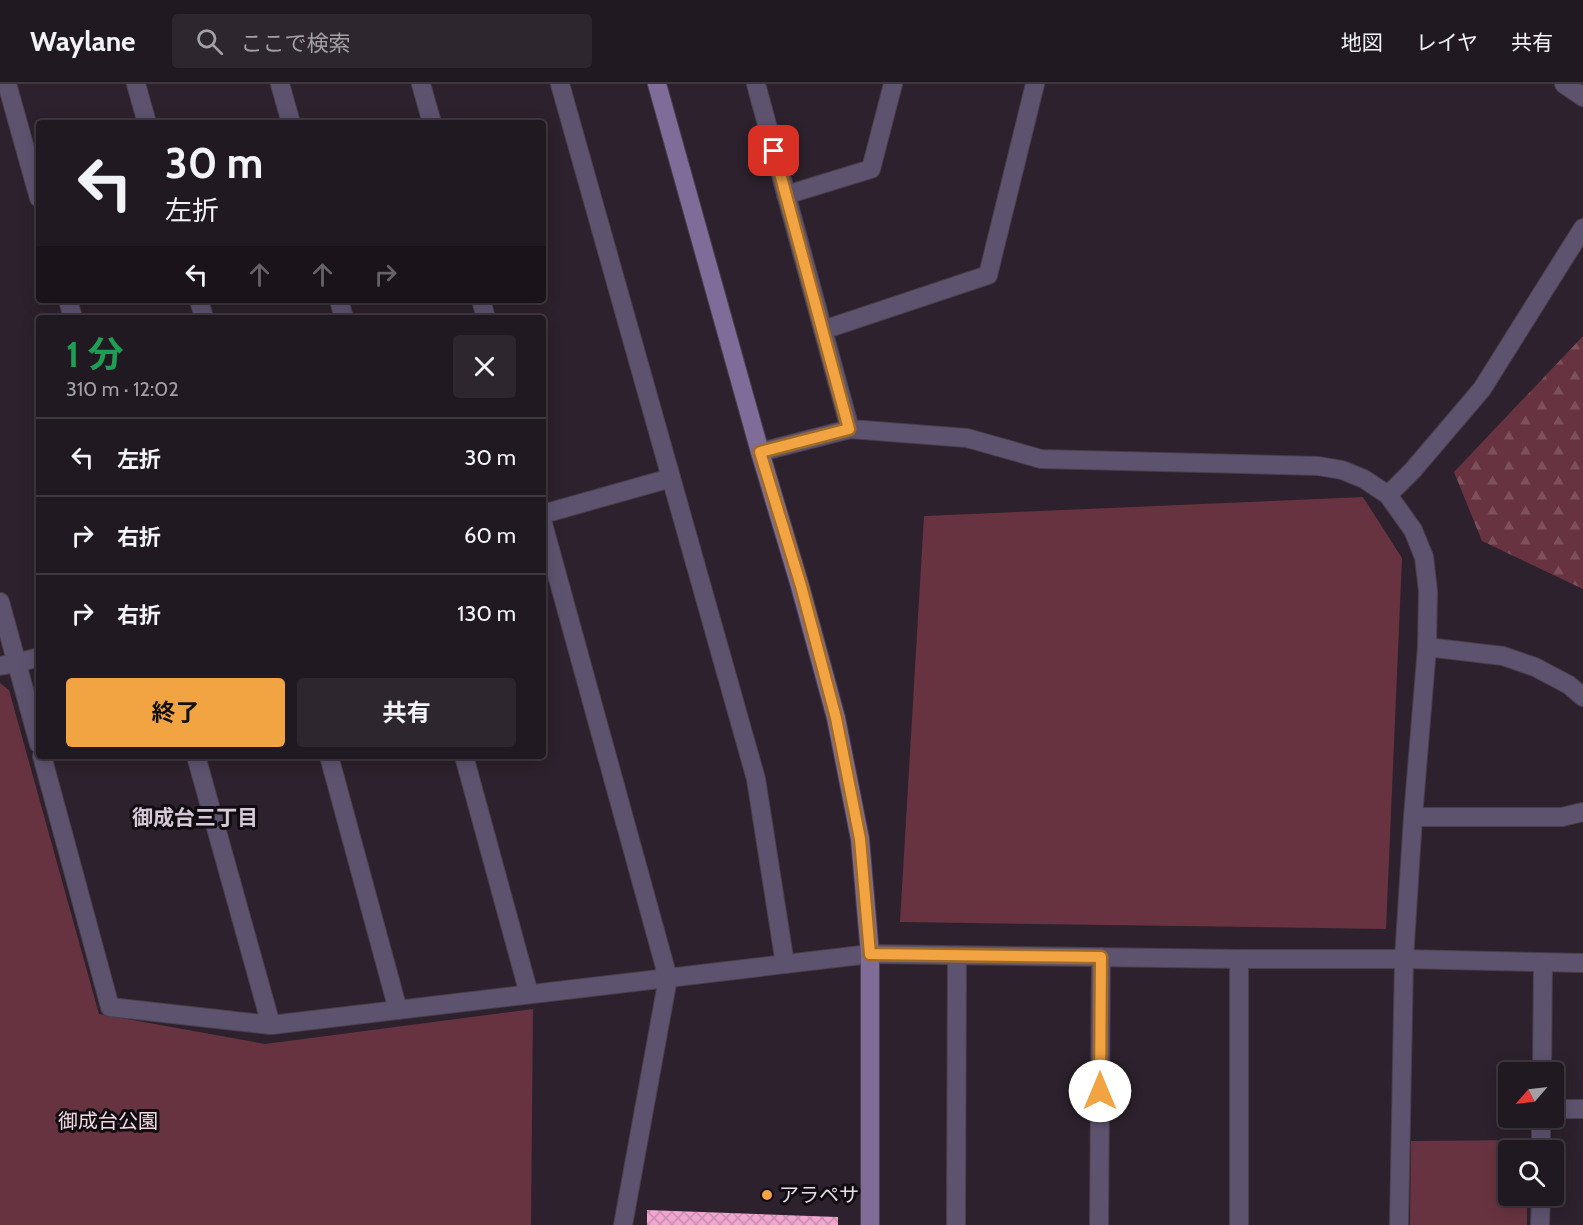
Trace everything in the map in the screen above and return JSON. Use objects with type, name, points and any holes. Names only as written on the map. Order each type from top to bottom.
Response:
[{"type":"street","points":[[7,84],[36,187]]},
{"type":"street","points":[[136,84],[146,120]]},
{"type":"street","points":[[280,84],[290,120]]},
{"type":"street","points":[[421,84],[431,120]]},
{"type":"street","points":[[560,84],[756,779],[785,964]]},
{"type":"street","points":[[657,84],[760,452],[801,586],[836,718],[860,839],[870,954],[870,1225]]},
{"type":"street","points":[[756,84],[849,429]]},
{"type":"street","points":[[786,195],[871,169],[893,84]]},
{"type":"street","points":[[823,330],[988,275],[1035,84]]},
{"type":"street","points":[[1564,84],[1583,97]]},
{"type":"street","points":[[1388,495],[1413,470],[1482,389],[1583,228]]},
{"type":"street","points":[[760,452],[849,429],[967,438],[1041,459],[1318,466],[1342,470],[1364,479],[1388,495],[1413,530],[1424,557],[1428,591],[1427,647],[1404,959],[1399,1225]]},
{"type":"street","points":[[546,513],[671,478]]},
{"type":"street","points":[[546,535],[668,978],[624,1225]]},
{"type":"street","points":[[0,602],[9,664],[36,736]]},
{"type":"street","points":[[1427,647],[1503,656],[1535,667],[1569,686],[1583,697]]},
{"type":"street","points":[[9,664],[36,658]]},
{"type":"street","points":[[43,759],[110,1007],[271,1025],[870,954],[1583,963]]},
{"type":"street","points":[[197,759],[271,1025]]},
{"type":"street","points":[[330,759],[398,1010]]},
{"type":"street","points":[[465,759],[529,994]]},
{"type":"street","points":[[1413,817],[1562,817],[1583,813]]},
{"type":"street","points":[[956,1225],[957,955]]},
{"type":"street","points":[[1099,1225],[1101,957]]},
{"type":"street","points":[[1239,959],[1239,1225]]},
{"type":"street","points":[[1542,1062],[1543,963]]},
{"type":"street","points":[[1564,1109],[1583,1109]]},
{"type":"street","points":[[1540,1225],[1541,1206]]},
{"type":"green space","points":[[1583,336],[1583,589],[1482,541],[1454,472]]},
{"type":"green space","points":[[1363,497],[1402,558],[1386,929],[900,922],[924,516]]},
{"type":"green space","name":"御成台公園","points":[[0,683],[9,690],[99,1014],[265,1044],[533,1009],[531,1225],[0,1225]]},
{"type":"green space","points":[[1498,1140],[1498,1206],[1527,1206],[1527,1225],[1410,1225],[1411,1141]]},
{"type":"building","points":[[647,1210],[838,1217],[838,1225],[647,1225]]},
{"type":"place","name":"アラペサ","points":[[767,1195]]},
{"type":"district","name":"御成台三丁目","points":[[195,817]]},
{"type":"route","points":[[774,151],[849,429],[760,452],[801,586],[836,718],[860,839],[870,954],[1101,957],[1100,1091]]}]
